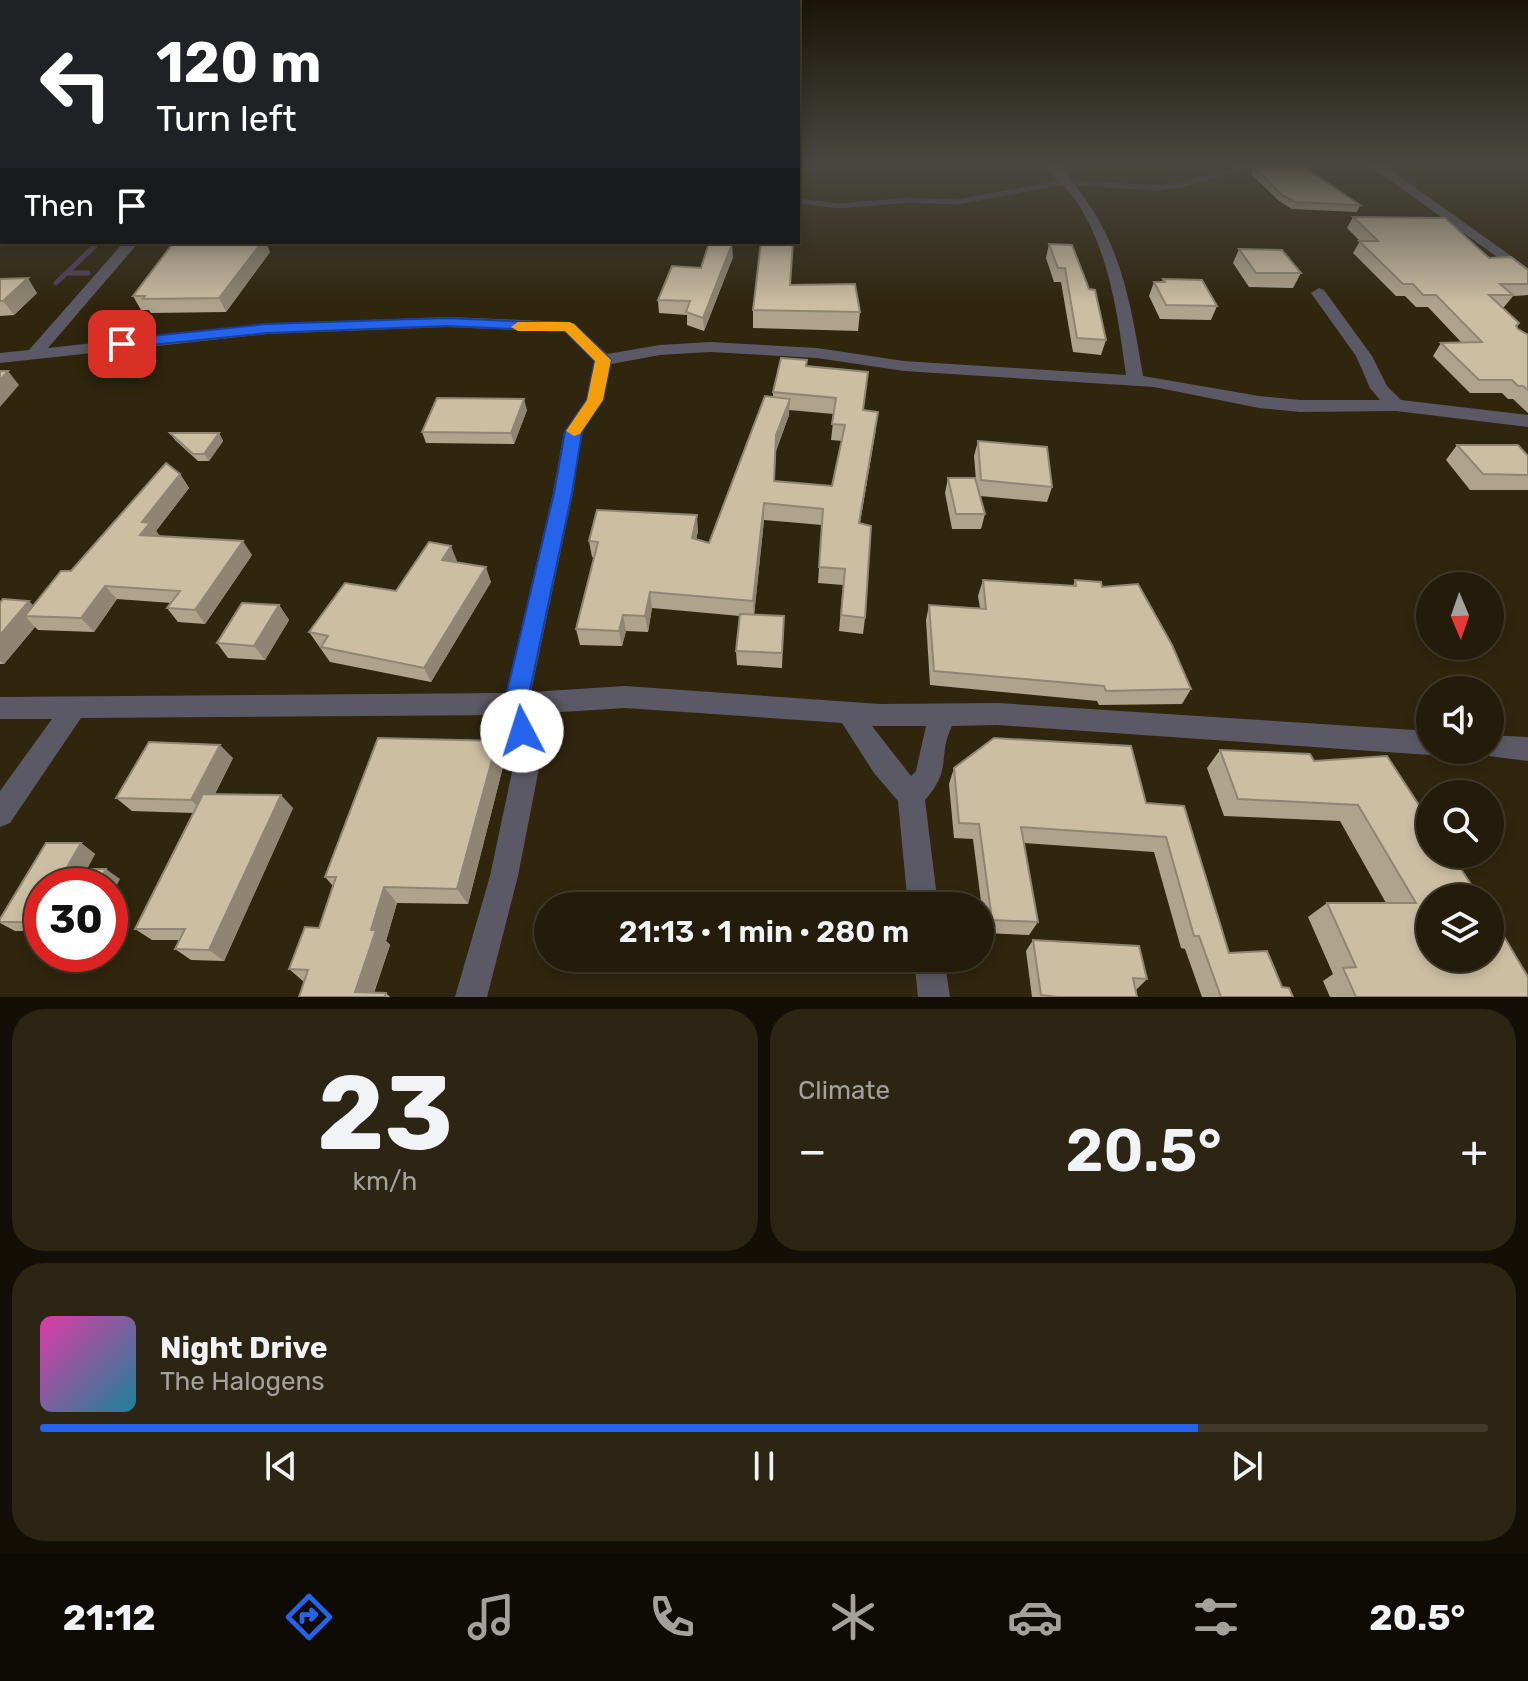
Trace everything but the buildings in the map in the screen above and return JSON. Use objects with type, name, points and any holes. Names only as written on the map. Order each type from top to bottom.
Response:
[{"type":"street","points":[[1088,213],[1108,254],[1126,325],[1135,380]]},
{"type":"street","points":[[1441,213],[1528,275]]},
{"type":"street","points":[[35,353],[130,244]]},
{"type":"street","points":[[1319,293],[1364,356],[1379,388],[1396,405]]},
{"type":"street","points":[[0,358],[267,329],[447,322],[569,327],[603,360]]},
{"type":"street","points":[[603,360],[660,350],[710,347],[817,353],[946,369],[1135,380],[1259,402],[1300,406],[1396,405],[1528,421]]},
{"type":"street","points":[[471,997],[504,876],[528,758],[516,704],[563,493],[573,432],[595,400],[603,360]]},
{"type":"street","points":[[0,708],[76,705],[516,704],[625,697],[849,713],[997,714],[1416,742]]},
{"type":"street","points":[[0,814],[76,705]]},
{"type":"street","points":[[849,713],[883,764],[911,796],[921,892]]},
{"type":"street","points":[[911,796],[929,776],[934,735],[944,715]]},
{"type":"street","points":[[1370,739],[1385,763]]},
{"type":"street","points":[[1504,748],[1528,749]]},
{"type":"street","points":[[931,972],[934,997]]},
{"type":"waterway","points":[[56,283],[97,244]]},
{"type":"waterway","points":[[67,273],[88,273]]},
{"type":"slow traffic","points":[[518,327],[569,327],[603,360],[595,400],[574,431]]},
{"type":"route","points":[[122,344],[267,329],[447,322],[569,327],[589,344],[603,360],[595,400],[573,432],[563,493],[516,704],[522,731]]}]
